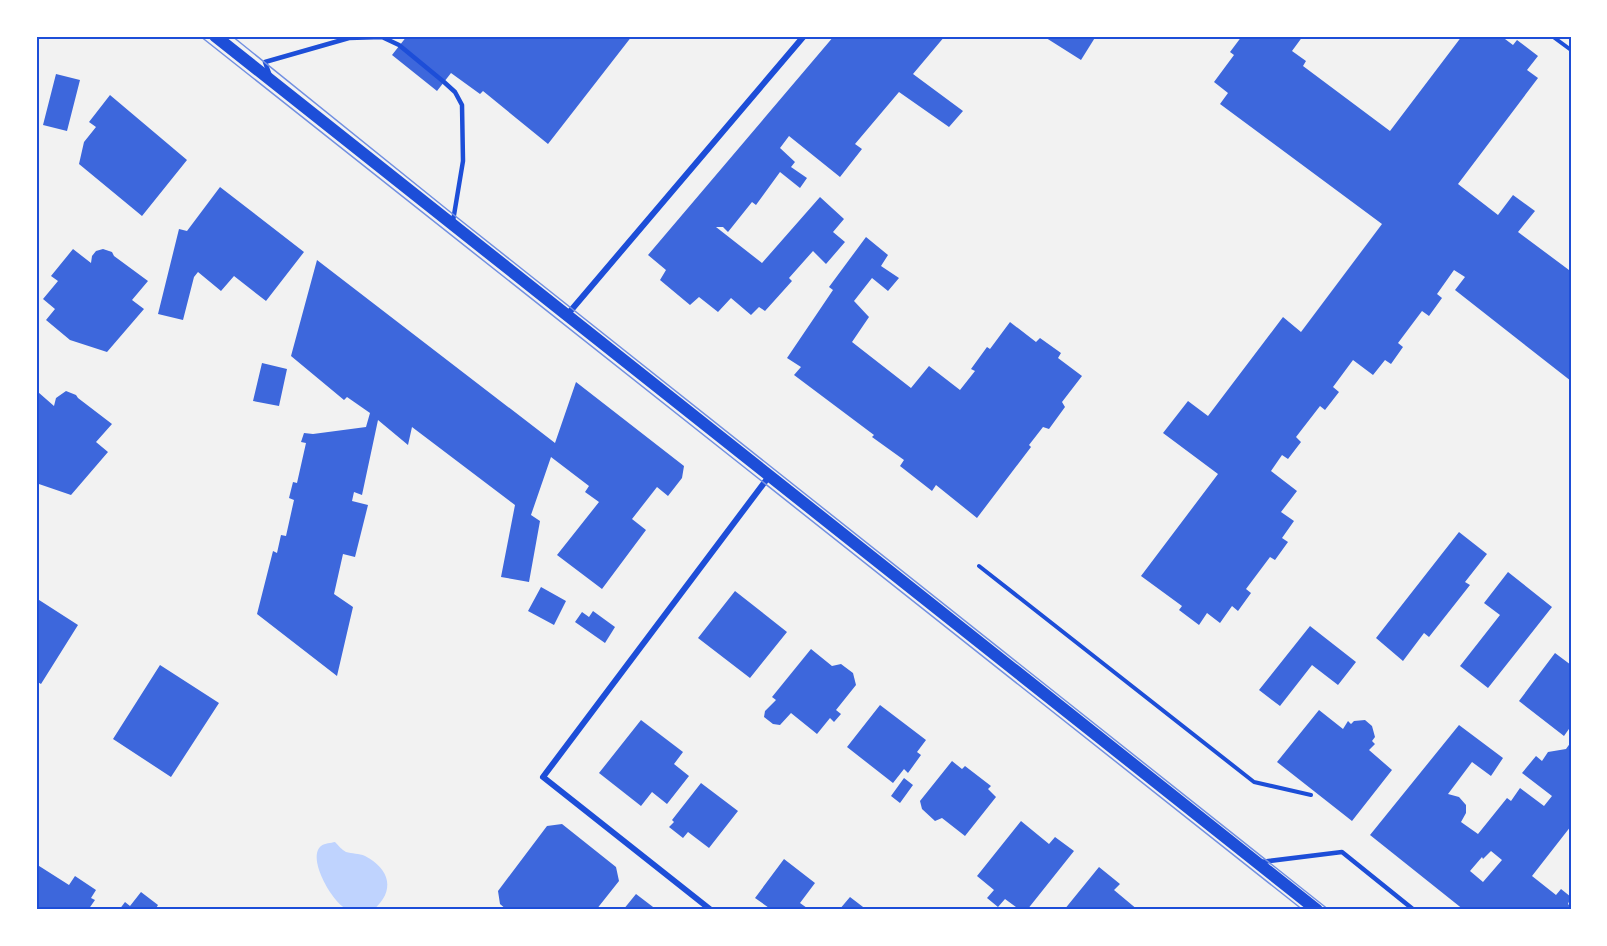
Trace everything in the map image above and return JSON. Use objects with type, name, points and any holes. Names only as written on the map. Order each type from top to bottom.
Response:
[{"type":"main road","points":[[215,36],[1317,910]]},
{"type":"street","points":[[567,315],[804,36]]},
{"type":"street","points":[[711,910],[543,777],[771,475]]},
{"type":"lane","points":[[272,81],[265,62],[349,38],[382,38],[399,45],[455,92],[462,105],[463,161],[452,224]]},
{"type":"lane","points":[[1257,862],[1342,852],[1414,910]]},
{"type":"path","points":[[1552,36],[1571,51]]},
{"type":"path","points":[[979,566],[1254,782],[1311,795]]},
{"type":"water","points":[[335,842],[346,852],[363,855],[373,861],[385,874],[387,888],[385,895],[373,910],[352,911],[343,907],[324,881],[319,870],[317,852],[321,846]]},
{"type":"building","points":[[407,36],[632,36],[548,144],[483,91],[480,94],[451,73],[437,91],[392,55]]},
{"type":"building","points":[[834,36],[945,36],[913,74],[963,111],[949,127],[899,92],[855,144],[862,149],[840,177],[789,136],[780,148],[795,162],[791,167],[807,178],[800,188],[780,172],[756,205],[752,202],[728,232],[723,227],[716,227],[762,263],[820,197],[844,219],[833,232],[845,242],[826,264],[813,251],[789,278],[792,281],[765,311],[759,307],[751,315],[731,298],[718,312],[699,297],[690,305],[660,280],[666,270],[648,255]]},
{"type":"building","points":[[1043,36],[1096,36],[1081,60]]},
{"type":"building","points":[[1242,36],[1303,36],[1292,51],[1306,61],[1303,66],[1390,131],[1462,36],[1501,36],[1513,45],[1517,40],[1538,56],[1527,70],[1538,78],[1458,184],[1498,215],[1513,195],[1535,211],[1518,232],[1569,270],[1571,267],[1571,381],[1455,290],[1465,277],[1454,270],[1437,294],[1442,298],[1429,316],[1422,311],[1398,343],[1403,347],[1391,364],[1385,360],[1373,375],[1353,360],[1333,387],[1339,392],[1325,410],[1320,406],[1296,437],[1301,442],[1288,459],[1282,455],[1271,471],[1297,491],[1281,512],[1294,521],[1282,538],[1288,542],[1275,560],[1270,557],[1246,589],[1251,593],[1238,611],[1232,606],[1220,623],[1207,613],[1199,625],[1179,610],[1182,606],[1141,576],[1218,474],[1163,433],[1188,401],[1208,416],[1283,317],[1301,332],[1382,224],[1220,104],[1228,93],[1214,82],[1234,55],[1230,52]]},
{"type":"building","points":[[56,74],[80,80],[67,131],[43,125]]},
{"type":"building","points":[[110,95],[187,160],[142,216],[79,164],[84,142],[96,127],[89,122]]},
{"type":"building","points":[[220,187],[304,252],[266,301],[234,276],[221,291],[198,272],[194,277],[183,320],[158,314],[179,229],[187,231]]},
{"type":"building","points":[[866,237],[888,255],[881,266],[899,278],[888,291],[872,278],[854,301],[869,317],[852,342],[911,388],[929,366],[960,390],[975,371],[971,369],[987,347],[990,349],[1010,322],[1036,342],[1040,338],[1061,353],[1058,358],[1082,376],[1062,402],[1065,407],[1049,429],[1043,427],[1029,445],[1031,447],[977,518],[936,485],[932,491],[900,466],[904,460],[794,375],[801,367],[787,358],[833,290],[829,287]]},
{"type":"building","points":[[73,249],[91,263],[96,251],[103,249],[112,252],[114,256],[148,281],[132,300],[144,309],[107,352],[70,340],[46,320],[55,309],[43,299],[58,281],[51,276]]},
{"type":"building","points":[[317,260],[555,443],[576,382],[684,466],[682,478],[668,496],[657,487],[632,519],[646,530],[602,589],[557,555],[599,502],[585,492],[589,486],[551,457],[531,515],[540,521],[529,582],[501,577],[515,505],[412,427],[408,445],[378,420],[362,495],[354,492],[352,501],[368,505],[355,557],[343,554],[334,594],[353,607],[337,676],[257,614],[273,551],[277,553],[281,535],[286,536],[294,500],[289,498],[293,482],[297,483],[306,443],[301,442],[304,433],[313,434],[366,427],[370,413],[347,397],[344,400],[291,356]]},
{"type":"building","points":[[262,363],[287,369],[279,406],[253,401]]},
{"type":"building","points":[[66,391],[76,395],[112,424],[96,442],[108,452],[71,495],[36,483],[36,395],[38,392],[54,406],[56,398]]},
{"type":"building","points":[[1459,532],[1487,554],[1465,582],[1470,585],[1429,637],[1424,633],[1403,661],[1376,638]]},
{"type":"building","points":[[1508,572],[1552,607],[1488,688],[1460,666],[1500,615],[1484,603]]},
{"type":"building","points":[[541,587],[566,601],[554,625],[528,611]]},
{"type":"building","points":[[735,591],[787,632],[750,678],[698,638]]},
{"type":"building","points":[[36,598],[78,625],[41,684],[36,681]]},
{"type":"building","points":[[593,611],[615,627],[605,643],[575,622],[582,612],[589,617]]},
{"type":"building","points":[[1310,626],[1356,662],[1338,685],[1312,665],[1280,706],[1259,690]]},
{"type":"building","points":[[811,649],[832,666],[841,664],[853,673],[856,685],[836,710],[841,714],[834,722],[830,718],[817,734],[791,713],[780,725],[773,724],[764,717],[765,711],[776,700],[772,697]]},
{"type":"building","points":[[1555,653],[1571,665],[1571,726],[1564,736],[1519,701]]},
{"type":"building","points":[[160,665],[219,703],[171,777],[113,739]]},
{"type":"building","points":[[880,705],[926,740],[917,752],[921,755],[908,773],[904,769],[893,783],[847,747]]},
{"type":"building","points":[[1319,710],[1343,729],[1348,721],[1351,724],[1354,721],[1365,720],[1372,726],[1375,737],[1372,741],[1375,744],[1369,750],[1392,770],[1352,821],[1277,762]]},
{"type":"building","points":[[641,720],[683,752],[674,764],[689,776],[667,804],[652,792],[641,806],[599,773]]},
{"type":"building","points":[[1459,725],[1503,758],[1491,776],[1472,762],[1448,794],[1459,797],[1466,805],[1466,813],[1461,822],[1478,834],[1507,798],[1511,801],[1520,788],[1544,806],[1552,796],[1522,773],[1536,756],[1542,761],[1548,752],[1566,749],[1571,742],[1571,826],[1532,876],[1556,895],[1561,889],[1571,897],[1568,904],[1571,910],[1464,910],[1370,835]],"holes":[[[1491,851],[1502,860],[1483,882],[1470,871],[1482,857],[1483,859]]]},
{"type":"building","points":[[952,761],[962,769],[965,766],[991,786],[988,789],[996,797],[965,836],[942,818],[935,821],[922,809],[920,801]]},
{"type":"building","points":[[904,778],[913,785],[900,803],[891,796]]},
{"type":"building","points":[[701,783],[738,811],[709,848],[688,832],[683,838],[669,827]]},
{"type":"building","points":[[1021,821],[1049,844],[1055,837],[1074,851],[1027,910],[1020,910],[1005,899],[998,907],[987,898],[994,890],[977,876]]},
{"type":"building","points":[[562,824],[616,867],[619,881],[596,910],[507,910],[500,904],[498,891],[547,826]]},
{"type":"building","points":[[784,859],[815,883],[800,903],[807,908],[806,910],[772,910],[755,898]]},
{"type":"building","points":[[36,864],[69,885],[75,876],[96,890],[91,898],[95,900],[88,910],[36,910]]},
{"type":"building","points":[[1099,867],[1120,884],[1114,890],[1138,910],[1064,910]]},
{"type":"building","points":[[141,892],[158,905],[155,910],[119,910],[125,902],[130,906]]},
{"type":"building","points":[[636,894],[657,910],[623,910]]},
{"type":"building","points":[[850,897],[867,910],[839,910]]},
{"type":"tram line","points":[[200,36],[1303,910]]},
{"type":"tram line","points":[[232,36],[1329,910]]}]
